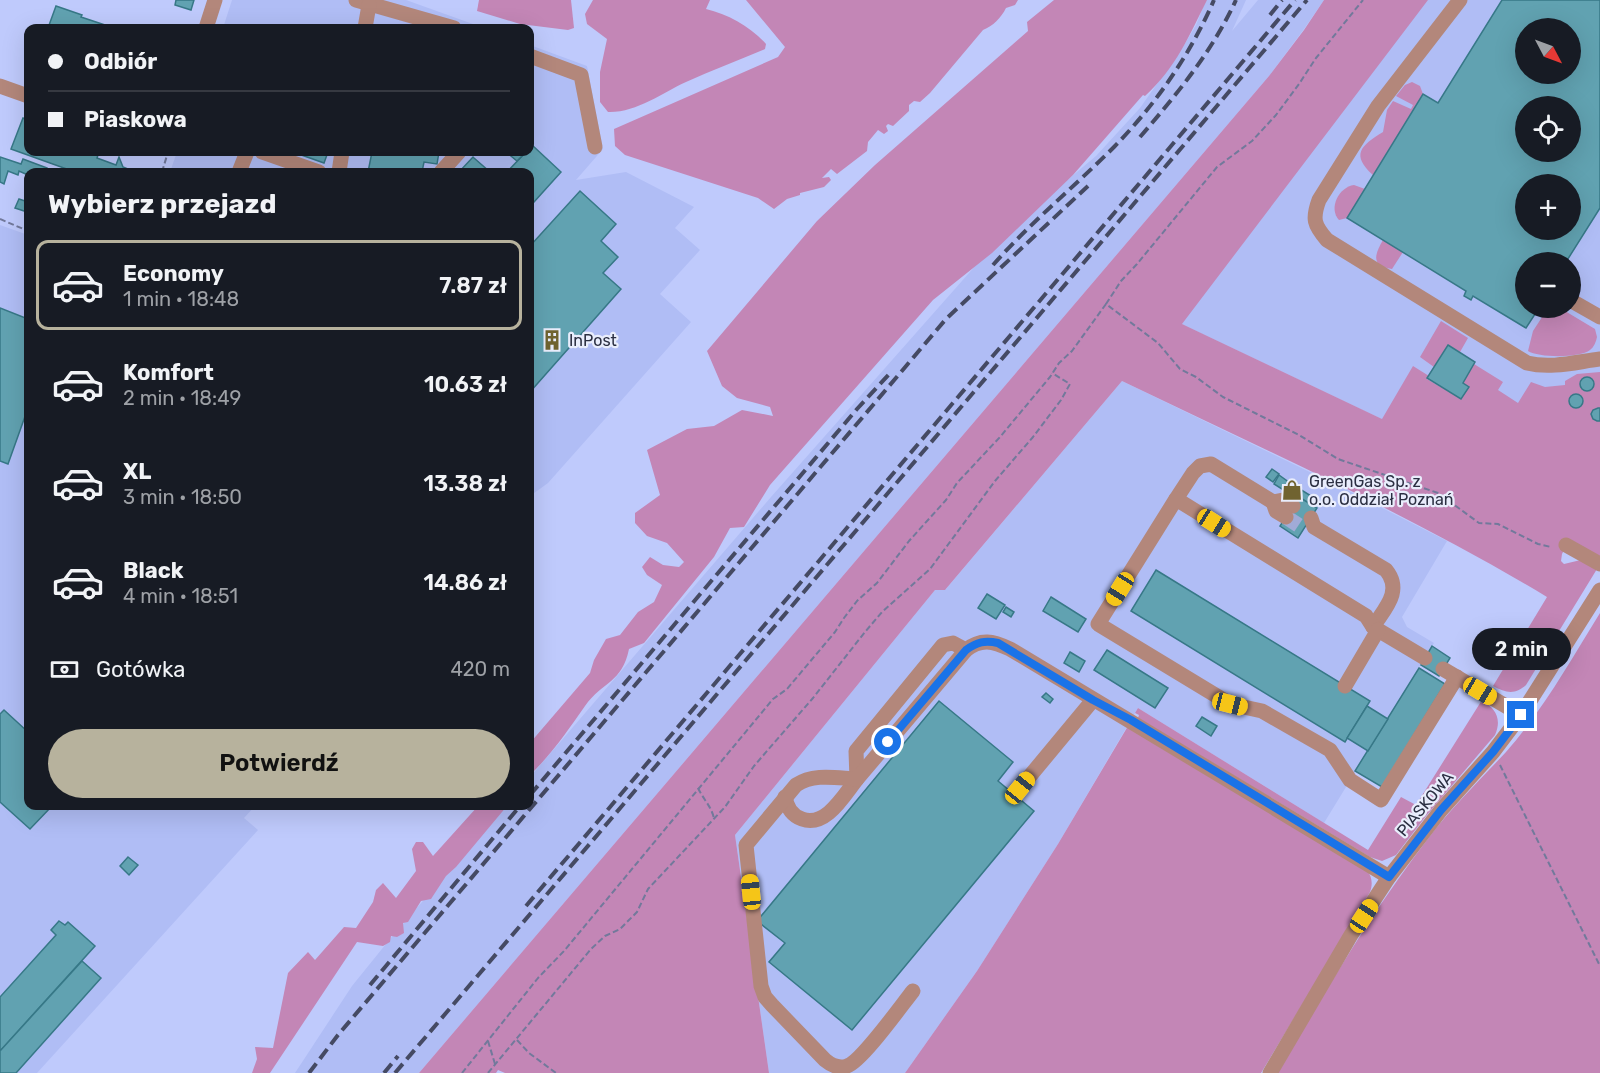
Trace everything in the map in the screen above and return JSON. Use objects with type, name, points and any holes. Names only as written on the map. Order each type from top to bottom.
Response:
[{"type":"street","points":[[207,24],[215,0]]},
{"type":"street","points":[[1460,0],[1378,106],[1319,200],[1314,214],[1317,228],[1327,240],[1527,363],[1540,366],[1600,359]]},
{"type":"street","points":[[365,24],[362,2],[440,24]]},
{"type":"street","points":[[534,57],[581,75],[595,147]]},
{"type":"street","points":[[0,86],[24,95]]},
{"type":"street","points":[[270,156],[295,168]]},
{"type":"street","points":[[445,168],[455,156]]},
{"type":"street","points":[[1581,306],[1600,317]]},
{"type":"street","points":[[1289,512],[1283,500],[1273,502],[1211,464],[1200,466],[1176,499],[1098,624],[1230,704],[1262,711],[1330,750],[1350,780],[1381,800],[1457,677]]},
{"type":"street","points":[[1176,499],[1366,616],[1376,628],[1425,658]]},
{"type":"street","points":[[1309,524],[1386,570],[1394,585],[1393,593],[1345,686]]},
{"type":"street","points":[[1566,546],[1600,564]]},
{"type":"street","name":"PIASKOWA","points":[[1270,1073],[1351,935],[1389,877],[1441,810],[1493,752],[1521,715],[1600,590]]},
{"type":"street","points":[[785,797],[787,807],[793,815],[808,821],[818,820],[829,813],[966,650],[976,643],[988,641],[998,643],[1131,720],[1389,877]]},
{"type":"street","points":[[858,779],[856,751],[943,645],[953,643],[966,650]]},
{"type":"street","points":[[1443,669],[1521,715]]},
{"type":"street","points":[[1020,788],[1093,700]]},
{"type":"street","points":[[873,730],[888,742]]},
{"type":"street","points":[[858,779],[805,778],[785,797],[746,845],[761,986],[765,997],[825,1060],[831,1065],[841,1067],[855,1062],[913,991]]},
{"type":"path","points":[[462,1073],[538,978],[564,951],[773,699],[787,689],[835,632],[857,601],[877,583],[909,541],[946,500],[957,483],[1000,437],[1059,363],[1072,351],[1121,281],[1217,167],[1252,141],[1276,115],[1316,58],[1364,0]]},
{"type":"path","points":[[0,219],[24,229]]},
{"type":"path","points":[[1106,304],[1158,343],[1180,369],[1196,377],[1223,397],[1299,435],[1338,459],[1438,493],[1479,523],[1498,524],[1538,544],[1566,546]]},
{"type":"path","points":[[488,1073],[591,950],[605,936],[620,929],[637,912],[648,889],[714,819],[882,612],[930,569],[948,547],[995,481],[1061,400],[1070,384],[1052,373]]},
{"type":"path","points":[[1493,752],[1600,966]]},
{"type":"path","points":[[698,788],[712,810],[714,819]]},
{"type":"path","points":[[517,1040],[529,1053],[556,1073]]},
{"type":"path","points":[[488,1041],[495,1065]]},
{"type":"shaded area","points":[[232,0],[406,0],[473,24],[224,24]]},
{"type":"shaded area","points":[[479,0],[571,0],[574,28],[568,30],[520,24],[477,11]]},
{"type":"shaded area","points":[[593,0],[710,0],[706,9],[739,22],[766,44],[765,49],[677,86],[639,106],[608,112],[600,102],[600,72],[607,39],[587,24],[585,14]]},
{"type":"shaded area","points":[[746,0],[1018,0],[1015,5],[1006,8],[993,24],[983,30],[930,93],[920,102],[914,101],[909,105],[909,111],[893,126],[888,124],[886,126],[888,131],[884,134],[878,130],[868,142],[867,151],[837,174],[831,169],[822,178],[829,177],[831,180],[824,187],[800,193],[774,209],[758,198],[625,155],[615,146],[614,129],[778,57],[785,47]]},
{"type":"shaded area","points":[[1054,0],[1207,0],[1181,51],[1156,85],[1145,96],[1143,95],[1073,175],[992,253],[933,300],[770,485],[744,527],[730,528],[714,557],[644,643],[629,649],[622,669],[585,706],[534,771],[534,738],[590,673],[594,660],[606,639],[620,635],[638,612],[654,602],[662,585],[647,575],[642,567],[650,557],[663,565],[679,567],[684,562],[667,543],[647,536],[635,523],[635,513],[660,495],[647,450],[687,429],[714,426],[742,410],[773,416],[770,407],[737,398],[722,386],[707,351],[817,221],[875,165],[1028,31],[1027,22]]},
{"type":"shaded area","points":[[1206,0],[1246,0],[1232,31],[1258,0],[1324,0],[1269,76],[419,1073],[295,1073],[352,986],[390,939],[502,810],[534,810],[534,772],[771,497],[992,247],[1096,156],[1140,108],[1196,25]]},
{"type":"shaded area","points":[[1324,0],[1428,0],[1182,324],[1382,419],[1413,366],[1429,376],[1427,379],[1461,399],[1469,387],[1463,383],[1474,364],[1503,382],[1498,390],[1518,403],[1531,382],[1545,387],[1565,385],[1565,381],[1577,374],[1600,372],[1600,556],[1565,548],[1561,561],[1564,564],[1585,559],[1597,569],[1526,685],[1510,692],[1493,686],[1547,597],[1496,567],[1390,511],[1122,381],[945,590],[935,590],[735,835],[769,1073],[505,1073],[498,1070],[496,1073],[419,1073],[1269,76]]},
{"type":"shaded area","points":[[1417,0],[1600,0],[1600,490],[1554,501],[1171,319]]},
{"type":"shaded area","points":[[534,46],[587,66],[603,149],[576,180],[626,172],[694,207],[675,228],[700,250],[660,294],[691,322],[548,483],[534,493],[534,168],[171,168],[176,156],[534,156]]},
{"type":"shaded area","points":[[1412,82],[1420,86],[1423,94],[1373,175],[1362,162],[1361,151],[1364,146],[1383,132],[1387,110],[1393,101],[1411,109],[1413,105],[1396,96],[1405,85]]},
{"type":"shaded area","points":[[1354,185],[1365,189],[1347,218],[1339,220],[1335,210],[1337,199],[1344,190]]},
{"type":"shaded area","points":[[0,225],[24,234],[24,810],[251,810],[244,818],[258,830],[37,1073],[0,1073]]},
{"type":"shaded area","points":[[1383,240],[1403,252],[1392,269],[1380,265],[1376,259]]},
{"type":"shaded area","points":[[1541,318],[1577,318],[1595,329],[1597,337],[1595,344],[1585,353],[1559,356],[1541,355],[1528,351],[1533,331]]},
{"type":"shaded area","points":[[1441,321],[1468,338],[1460,352],[1448,345],[1434,367],[1420,357]]},
{"type":"shaded area","points":[[1122,381],[1447,541],[1402,617],[1407,627],[1434,643],[1324,823],[1138,708],[1058,844],[977,971],[905,1073],[769,1073],[735,835],[935,590],[946,589]]},
{"type":"shaded area","points":[[1600,613],[1600,1073],[1277,1073],[1388,893],[1439,825],[1506,752],[1532,719]]},
{"type":"shaded area","points":[[1482,700],[1491,707],[1498,719],[1495,735],[1396,855],[1382,861],[1370,857],[1138,718],[1139,715],[1135,713],[1138,708],[1368,850],[1401,797],[1416,805]]},
{"type":"shaded area","points":[[1128,726],[1367,870],[1370,875],[1372,883],[1370,892],[1261,1073],[905,1073],[977,971],[1058,844]]},
{"type":"shaded area","points":[[474,810],[504,810],[446,876],[431,899],[421,901],[408,922],[403,923],[404,933],[397,937],[391,936],[390,942],[383,946],[357,942],[270,1073],[252,1073],[257,1059],[255,1047],[273,1048],[288,973],[308,952],[315,960],[344,927],[356,928],[373,902],[376,890],[383,883],[396,898],[416,871],[412,849],[416,842],[423,842],[433,856]]},
{"type":"building","points":[[176,0],[194,0],[191,10],[175,5]]},
{"type":"building","points":[[1502,0],[1600,0],[1600,208],[1581,238],[1581,174],[1515,174],[1515,240],[1580,240],[1572,252],[1515,252],[1515,318],[1532,318],[1526,328],[1473,296],[1471,300],[1464,296],[1466,291],[1347,218],[1423,94],[1438,103]]},
{"type":"building","points":[[56,6],[102,24],[49,24]]},
{"type":"building","points":[[23,118],[24,118],[24,154],[11,149]]},
{"type":"building","points":[[534,147],[561,172],[534,202],[534,168],[511,168],[522,156],[534,156]]},
{"type":"building","points":[[30,156],[98,156],[97,158],[116,165],[119,157],[125,168],[64,168]]},
{"type":"building","points":[[304,156],[327,156],[324,163]]},
{"type":"building","points":[[371,156],[438,156],[437,164],[424,162],[423,168],[369,168]]},
{"type":"building","points":[[511,156],[522,156],[517,161]]},
{"type":"building","points":[[0,157],[21,164],[23,159],[47,168],[24,168],[24,173],[19,171],[18,175],[8,171],[4,184],[0,182]]},
{"type":"building","points":[[473,157],[485,168],[463,168]]},
{"type":"building","name":"InPost","points":[[580,191],[616,224],[601,241],[618,257],[603,273],[621,289],[534,387],[534,242]]},
{"type":"building","points":[[19,199],[24,201],[24,211],[15,208]]},
{"type":"building","points":[[0,308],[24,317],[24,419],[8,464],[0,461]]},
{"type":"building","points":[[1448,345],[1475,362],[1463,383],[1469,387],[1461,399],[1427,378]]},
{"type":"building","points":[[1587,377],[1592,379],[1594,384],[1592,389],[1587,391],[1582,389],[1580,384],[1582,379]]},
{"type":"building","points":[[1576,394],[1581,396],[1583,401],[1581,406],[1576,408],[1571,406],[1569,401],[1571,396]]},
{"type":"building","points":[[1600,408],[1600,421],[1593,419],[1591,414]]},
{"type":"building","points":[[1272,469],[1279,474],[1273,482],[1266,477]]},
{"type":"building","points":[[1279,475],[1290,483],[1285,491],[1274,484]]},
{"type":"building","points":[[1290,483],[1316,499],[1311,507],[1285,491]]},
{"type":"building","points":[[1299,497],[1317,508],[1298,538],[1280,526]]},
{"type":"building","points":[[1156,570],[1370,701],[1345,742],[1131,611]]},
{"type":"building","points":[[987,594],[1005,605],[996,619],[978,608]]},
{"type":"building","points":[[1051,597],[1086,619],[1078,632],[1043,611]]},
{"type":"building","points":[[1006,607],[1014,612],[1011,617],[1003,612]]},
{"type":"building","points":[[1432,646],[1450,658],[1439,676],[1421,665]]},
{"type":"building","points":[[1107,650],[1168,688],[1155,708],[1094,670]]},
{"type":"building","points":[[1070,652],[1085,661],[1079,672],[1064,663]]},
{"type":"building","points":[[1419,668],[1445,684],[1382,787],[1355,771]]},
{"type":"building","points":[[1046,693],[1053,699],[1050,703],[1042,697]]},
{"type":"building","points":[[939,701],[1013,762],[998,781],[1034,811],[852,1030],[769,962],[785,943],[757,921]]},
{"type":"building","points":[[1367,706],[1388,719],[1368,751],[1347,738]]},
{"type":"building","points":[[4,710],[24,728],[24,810],[48,810],[30,829],[0,802],[0,714]]},
{"type":"building","points":[[1202,717],[1217,726],[1211,736],[1196,726]]},
{"type":"building","points":[[128,857],[138,865],[129,875],[120,866]]},
{"type":"building","points":[[59,921],[65,925],[68,922],[95,946],[0,1051],[0,997],[56,935],[51,930]]},
{"type":"building","points":[[82,961],[101,978],[16,1073],[0,1073],[0,1051]]},
{"type":"tunnel","points":[[1286,517],[1304,529]]},
{"type":"railway","points":[[993,265],[1022,234],[1114,147],[1144,114],[1183,59],[1214,0]]},
{"type":"railway","points":[[1140,137],[1205,55],[1236,0]]},
{"type":"railway","points":[[1270,15],[1282,0]]},
{"type":"railway","points":[[526,906],[1295,0]]},
{"type":"railway","points":[[395,1073],[1307,0]]},
{"type":"railway","points":[[534,804],[946,319],[1088,186]]},
{"type":"railway","points":[[534,790],[857,409],[892,371]]},
{"type":"railway","points":[[370,985],[517,810]]},
{"type":"railway","points":[[309,1073],[338,1035],[529,810]]},
{"type":"railway","points":[[384,1073],[398,1056]]},
{"type":"place","name":"InPost","points":[[552,340]]},
{"type":"place","name":"GreenGas Sp. z o.o. Oddział Poznań","points":[[1292,490]]},
{"type":"route","points":[[888,742],[966,650],[976,643],[988,641],[998,643],[1131,720],[1389,877],[1441,810],[1493,752],[1521,715]]}]
